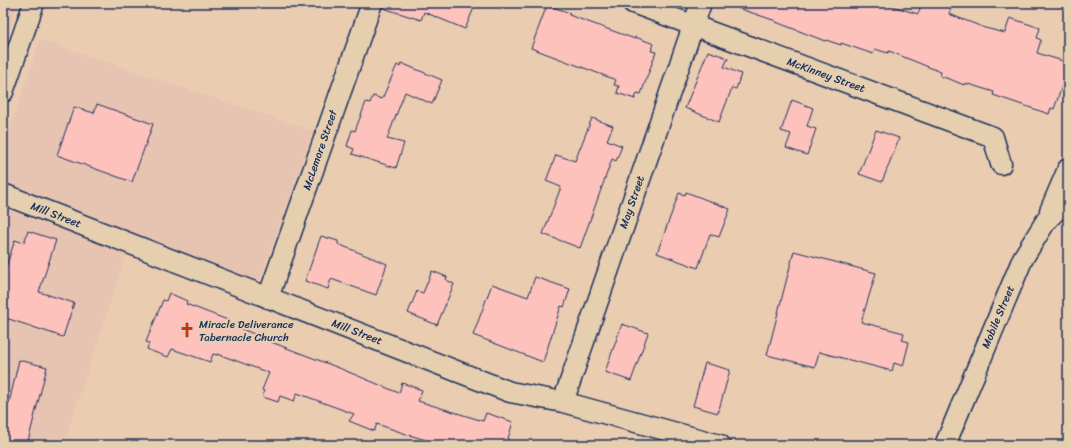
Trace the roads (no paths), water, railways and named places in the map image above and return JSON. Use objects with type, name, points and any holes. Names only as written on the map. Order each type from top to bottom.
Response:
[{"type":"street","points":[[3,92],[34,3]]},
{"type":"street","name":"McLemore Street","points":[[268,298],[372,3]]},
{"type":"street","name":"McKinney Street","points":[[633,3],[993,137],[1001,164]]},
{"type":"street","name":"May Street","points":[[563,402],[701,3]]},
{"type":"street","points":[[1046,221],[1068,169]]},
{"type":"street","name":"Mill Street","points":[[3,194],[510,392],[563,402],[720,445]]},
{"type":"street","name":"Mobile Street","points":[[945,445],[1023,258],[1046,221],[1068,198]]},
{"type":"place","name":"Miracle Deliverance Tabernacle Church","points":[[187,330]]}]
